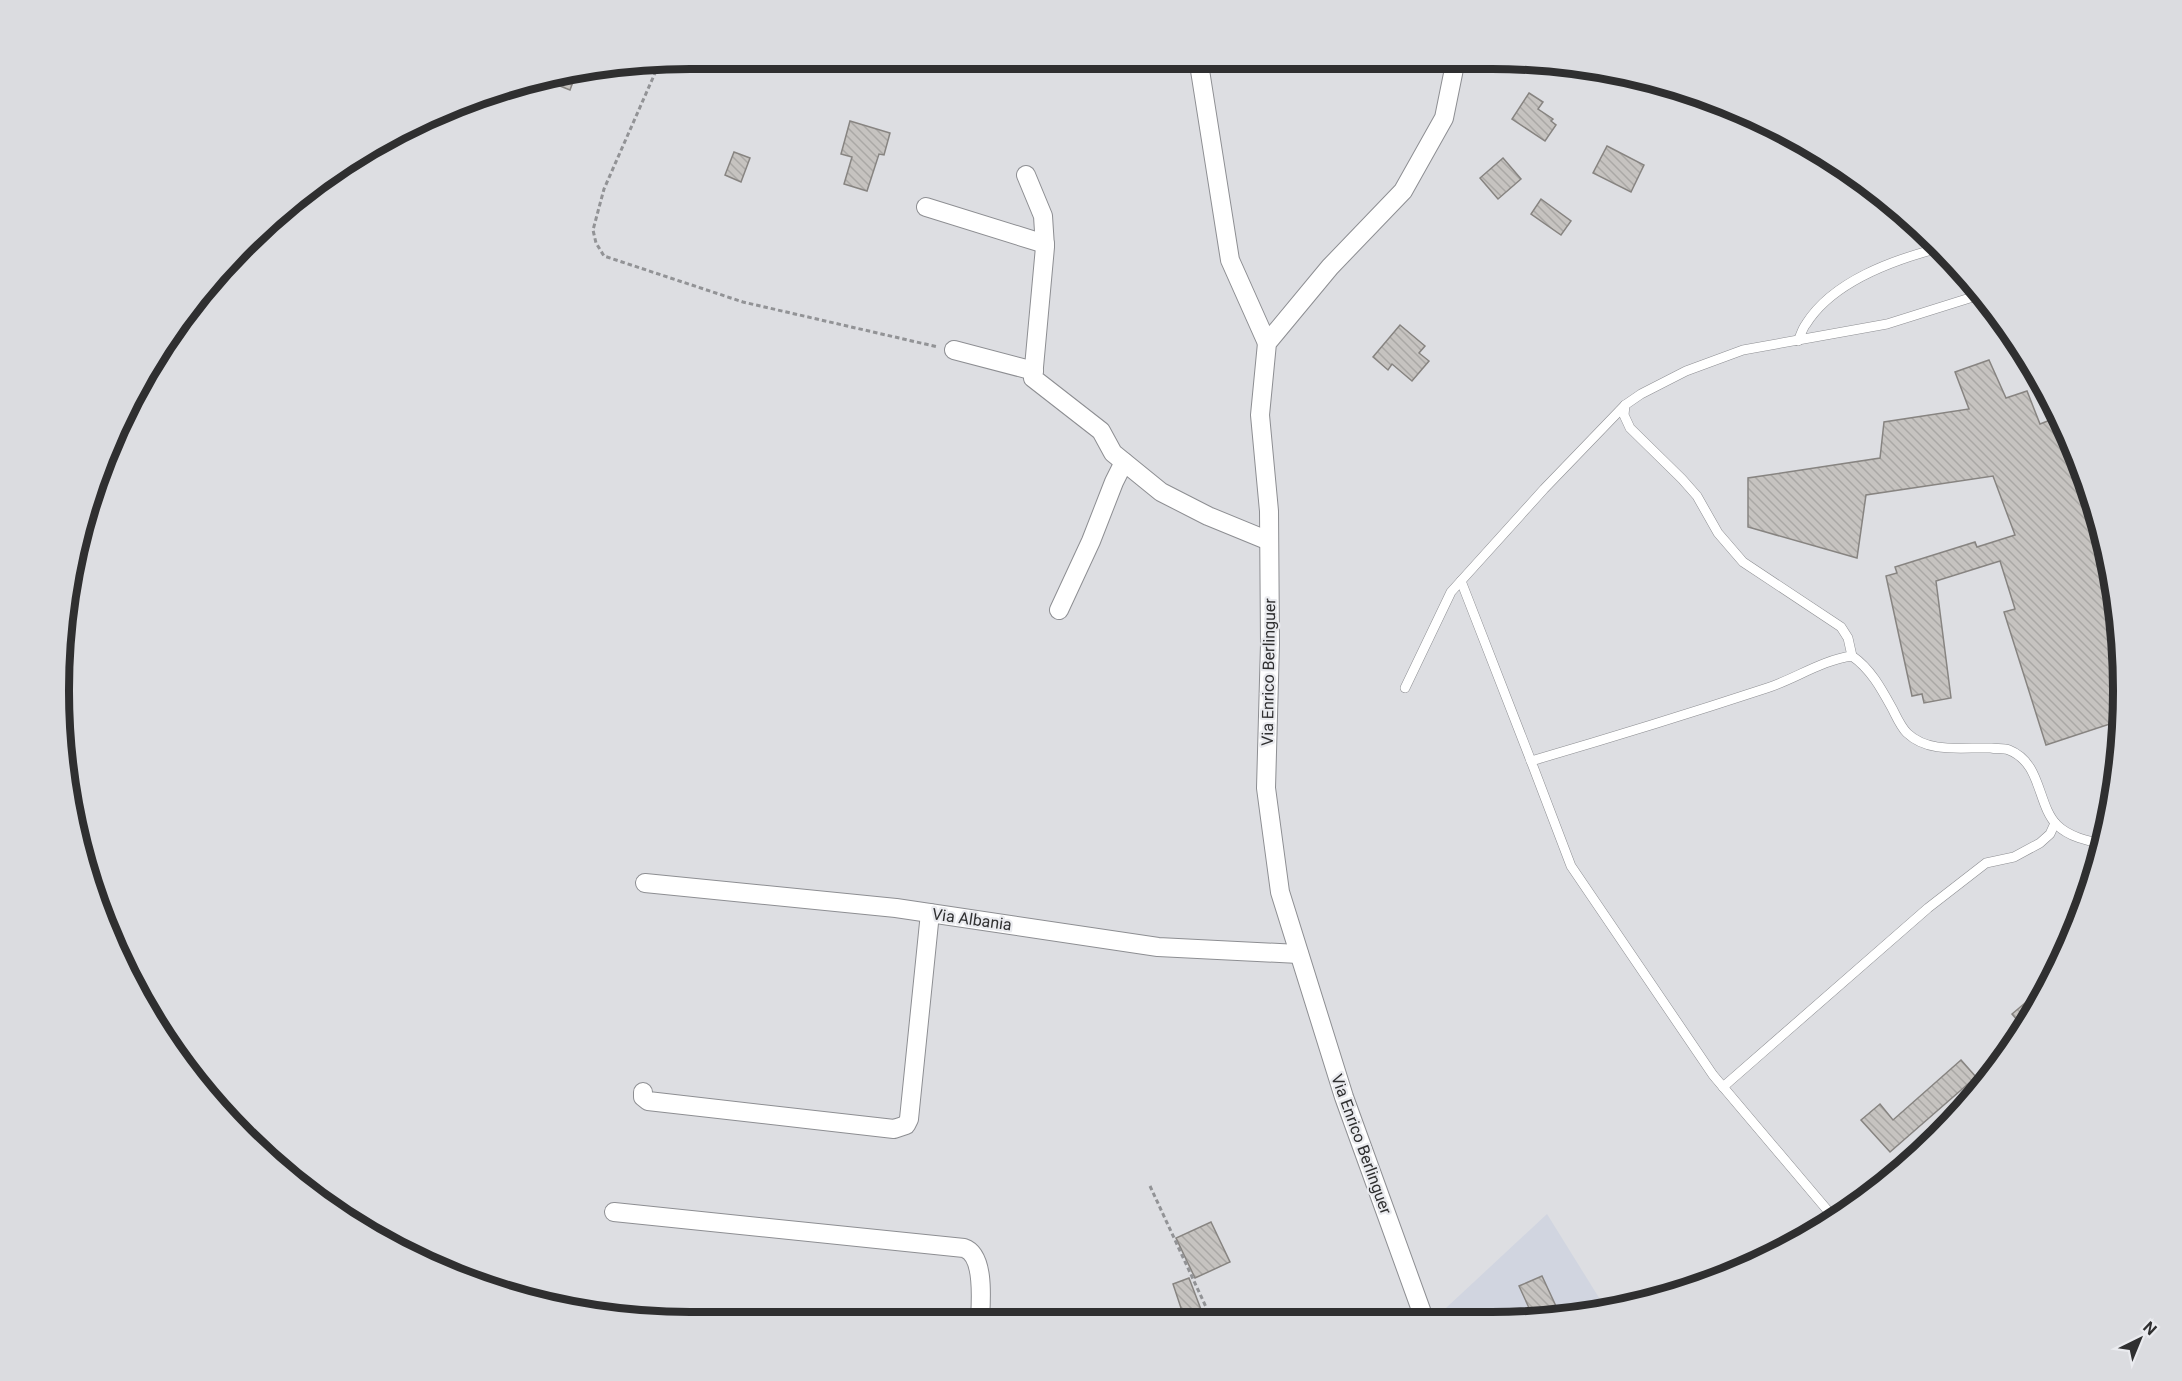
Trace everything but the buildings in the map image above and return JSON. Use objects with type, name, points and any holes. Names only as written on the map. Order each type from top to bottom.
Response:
[{"type":"street","points":[[1200,69],[1230,260],[1267,343],[1330,267],[1403,191],[1444,118],[1454,69]]},
{"type":"street","points":[[1026,175],[1043,216],[1045,244],[1033,378],[1101,431],[1113,453],[1161,492],[1208,516],[1269,541]]},
{"type":"street","points":[[926,207],[1045,244]]},
{"type":"street","name":"Via Enrico Berlinguer","points":[[1267,343],[1260,415],[1269,511],[1270,644],[1266,788],[1281,892],[1344,1097],[1422,1312]]},
{"type":"street","points":[[954,350],[1034,371]]},
{"type":"street","points":[[1059,610],[1092,541],[1124,462]]},
{"type":"street","name":"Via Albania","points":[[645,883],[896,908],[1158,947],[1299,954]]},
{"type":"street","points":[[643,1092],[643,1097],[648,1101],[894,1129],[906,1125],[909,1119],[930,913]]},
{"type":"street","points":[[614,1212],[964,1248],[974,1253],[978,1264],[980,1312]]},
{"type":"lane","points":[[1798,341],[1806,324],[1828,299],[1853,280],[1900,258],[1930,250]]},
{"type":"lane","points":[[1405,688],[1451,592],[1544,489],[1625,405],[1677,376],[1743,350],[1887,324],[1973,297]]},
{"type":"lane","points":[[1625,405],[1624,415],[1630,428],[1697,496],[1718,533],[1743,562],[1841,627],[1848,638],[1852,656],[1867,669],[1877,682],[1907,733],[1922,744],[1937,748],[2008,750],[2020,757],[2035,775],[2055,823],[2079,838],[2094,842]]},
{"type":"lane","points":[[1461,581],[1571,866],[1723,1087],[1829,1212]]},
{"type":"lane","points":[[1531,761],[1670,720],[1782,683],[1833,661],[1852,656]]},
{"type":"lane","points":[[1723,1087],[1929,908],[1986,863],[2014,857],[2040,843],[2050,834],[2055,823]]},
{"type":"path","points":[[656,70],[604,189],[593,230],[596,243],[604,256],[743,302],[954,350]]},
{"type":"path","points":[[1150,1186],[1208,1312]]},
{"type":"shaded area","points":[[1547,1214],[1602,1302],[1532,1311],[1442,1312]]}]
